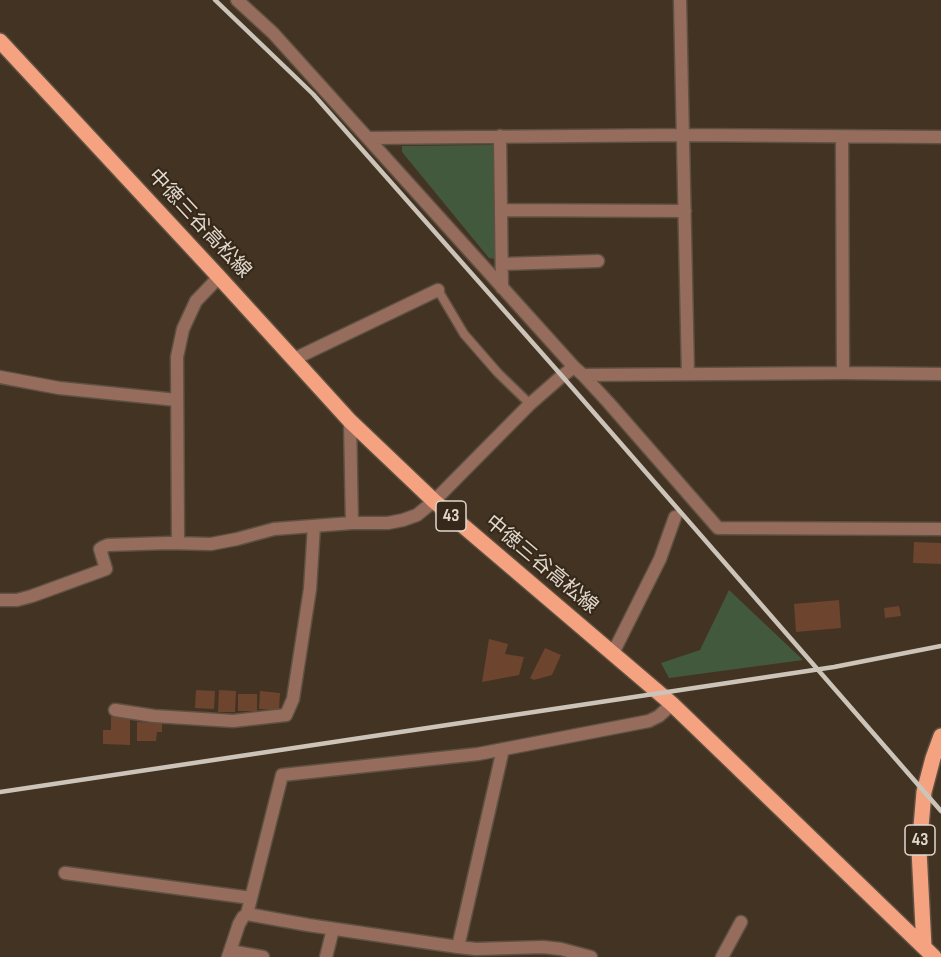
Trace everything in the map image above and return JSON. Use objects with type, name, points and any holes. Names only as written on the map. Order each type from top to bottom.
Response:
[{"type":"main road","name":"中徳三谷高松線","points":[[0,41],[350,421],[434,501],[672,704],[928,954]]},
{"type":"main road","name":"中徳三谷高松線","points":[[928,954],[920,850],[924,792],[941,736]]},
{"type":"street","points":[[237,0],[273,33],[718,528],[941,529]]},
{"type":"street","points":[[680,0],[688,374]]},
{"type":"street","points":[[368,138],[683,135],[941,137]]},
{"type":"street","points":[[500,136],[502,288]]},
{"type":"street","points":[[842,137],[843,373]]},
{"type":"street","points":[[501,210],[685,211]]},
{"type":"street","points":[[502,264],[598,261]]},
{"type":"street","points":[[178,543],[177,357],[183,329],[196,302],[219,277]]},
{"type":"street","points":[[294,359],[438,290]]},
{"type":"street","points":[[0,600],[17,600],[32,596],[106,569],[100,549],[118,544],[211,544],[274,529],[352,523],[373,524],[403,520],[417,514],[434,501],[530,404],[579,371],[688,374],[941,374]]},
{"type":"street","points":[[0,377],[59,388],[177,400]]},
{"type":"street","points":[[350,421],[352,523]]},
{"type":"street","points":[[613,653],[660,559],[675,517]]},
{"type":"street","points":[[116,710],[154,716],[233,721],[286,715],[293,699],[310,589],[314,526]]},
{"type":"street","points":[[263,957],[229,954],[239,924],[247,914],[282,775],[503,749],[649,721],[659,716],[672,704]]},
{"type":"street","points":[[458,947],[503,749]]},
{"type":"street","points":[[65,873],[251,898]]},
{"type":"street","points":[[247,914],[497,953],[543,947],[591,957]]},
{"type":"street","points":[[722,957],[741,922]]},
{"type":"street","points":[[326,957],[333,929]]},
{"type":"lane","points":[[438,290],[464,334],[498,373],[530,404]]},
{"type":"green space","points":[[493,145],[495,259],[489,258],[402,152],[402,146]]},
{"type":"green space","points":[[729,590],[803,660],[669,678],[661,663],[700,650]]},
{"type":"building","points":[[914,542],[941,543],[941,564],[913,563]]},
{"type":"building","points":[[839,600],[841,628],[796,632],[794,604]]},
{"type":"building","points":[[899,606],[901,616],[885,618],[884,608]]},
{"type":"building","points":[[489,639],[508,644],[505,654],[524,657],[519,675],[482,682]]},
{"type":"building","points":[[545,648],[561,655],[552,675],[534,680],[530,678]]},
{"type":"building","points":[[196,690],[215,691],[214,709],[195,708]]},
{"type":"building","points":[[219,690],[236,691],[235,712],[218,712]]},
{"type":"building","points":[[260,691],[280,693],[279,710],[259,709]]},
{"type":"building","points":[[238,694],[257,694],[257,711],[238,711]]},
{"type":"building","points":[[111,717],[130,717],[130,745],[103,744],[103,730],[111,730]]},
{"type":"building","points":[[137,722],[162,723],[162,732],[157,732],[156,741],[137,741]]},
{"type":"railway","points":[[215,0],[313,94],[941,811]]},
{"type":"railway","points":[[0,792],[834,667],[941,646]]}]
